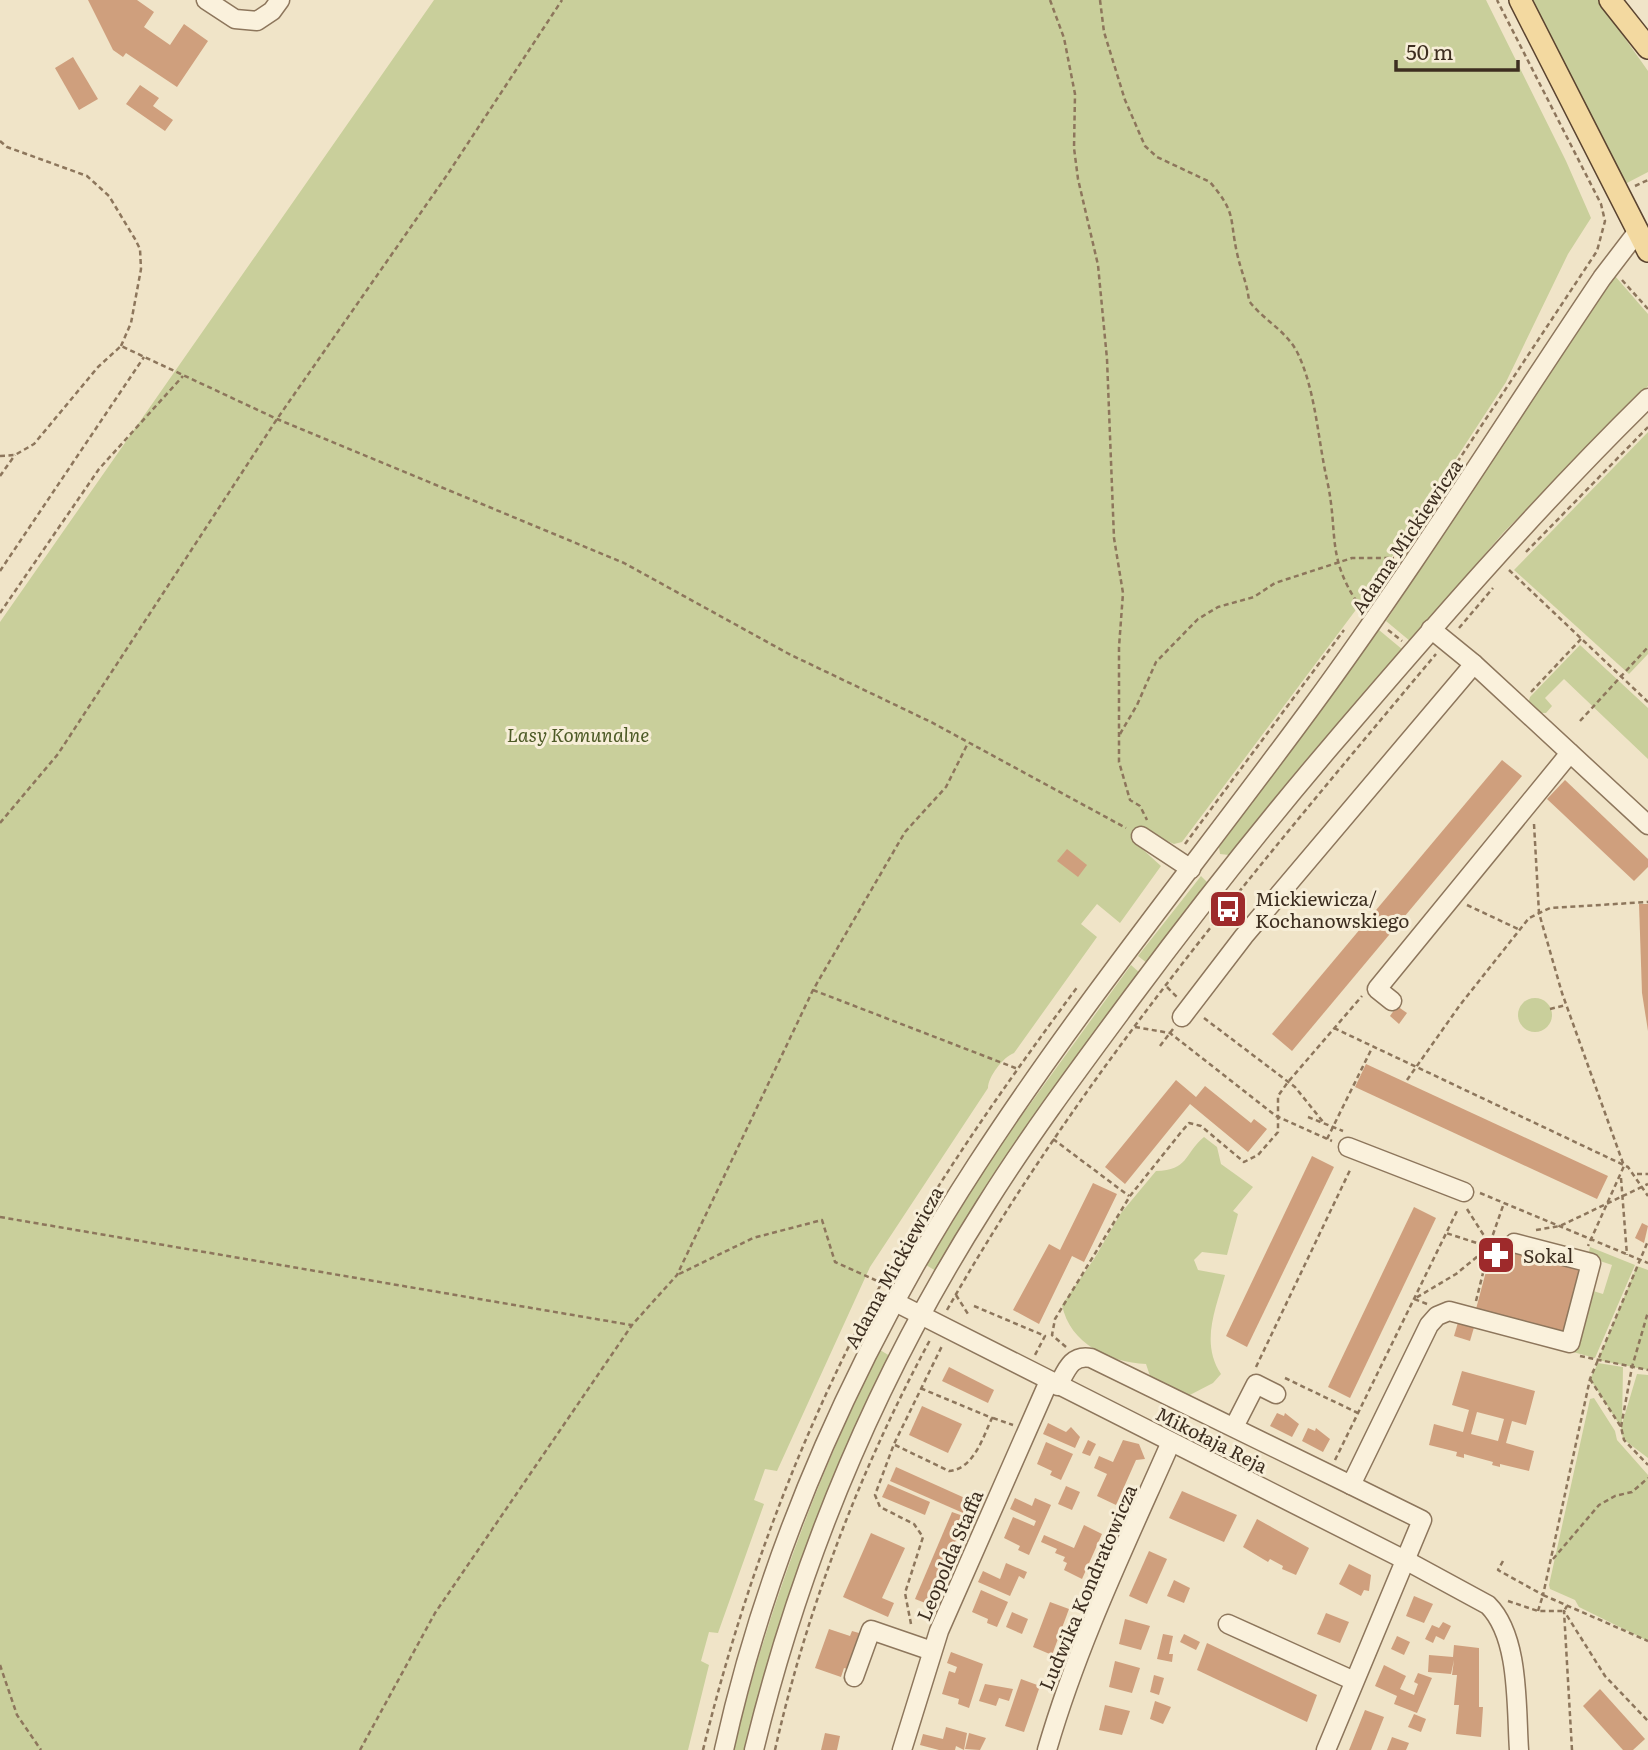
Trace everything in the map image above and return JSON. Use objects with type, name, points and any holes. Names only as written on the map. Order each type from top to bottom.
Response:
[{"type":"main road","points":[[1520,0],[1643,227],[1648,251]]},
{"type":"main road","points":[[1610,0],[1648,48]]},
{"type":"street","points":[[206,0],[235,19],[257,22],[280,0]]},
{"type":"street","name":"Adama Mickiewicza","points":[[724,1750],[746,1662],[797,1513],[843,1405],[895,1302],[936,1229],[1008,1118],[1376,619],[1596,287],[1643,227]]},
{"type":"street","points":[[754,1750],[779,1653],[812,1554],[867,1422],[921,1316],[984,1207],[1037,1128],[1223,876],[1431,629],[1555,491],[1648,398]]},
{"type":"street","points":[[1431,629],[1474,664],[1648,825]]},
{"type":"street","points":[[1186,1012],[1244,936],[1474,664]]},
{"type":"street","points":[[1392,1000],[1377,989],[1570,753]]},
{"type":"street","points":[[1141,836],[1223,876]]},
{"type":"street","points":[[1354,1149],[1464,1192]]},
{"type":"street","points":[[1351,1485],[1429,1325],[1441,1313],[1449,1311],[1570,1343],[1591,1263],[1514,1243]]},
{"type":"street","name":"Mikołaja Reja","points":[[895,1302],[1479,1599],[1502,1623],[1510,1652],[1519,1750]]},
{"type":"street","points":[[1077,1358],[1091,1358],[1422,1520],[1407,1561],[1352,1681],[1326,1750]]},
{"type":"street","name":"Leopolda Staffa","points":[[902,1750],[933,1648],[1026,1430],[1053,1383],[1077,1358]]},
{"type":"street","points":[[1234,1427],[1256,1384],[1276,1394]]},
{"type":"street","name":"Ludwika Kondratowicza","points":[[1047,1750],[1071,1673],[1099,1603],[1171,1442]]},
{"type":"street","points":[[1228,1624],[1352,1681]]},
{"type":"street","points":[[854,1677],[871,1630],[933,1648]]},
{"type":"path","points":[[0,823],[58,754],[277,419],[447,176],[562,0]]},
{"type":"path","points":[[121,346],[277,419],[624,563],[789,654],[968,743],[1141,836],[1149,824],[1140,806],[1130,800],[1119,762],[1119,646],[1123,593],[1114,538],[1106,345],[1098,265],[1076,158],[1075,94],[1064,38],[1050,0]]},
{"type":"path","points":[[1100,0],[1104,32],[1125,100],[1145,146],[1157,157],[1210,183],[1216,189],[1232,212],[1237,253],[1249,285],[1249,302],[1286,334],[1300,358],[1319,424],[1338,564],[1345,584],[1360,607],[1428,664]]},
{"type":"path","points":[[1497,0],[1601,204],[1605,221],[1597,251]]},
{"type":"path","points":[[0,141],[8,147],[87,176],[109,196],[135,239],[140,249],[141,269],[131,323],[121,346],[98,367],[34,444],[15,455],[0,476]]},
{"type":"path","points":[[0,571],[144,357]]},
{"type":"path","points":[[0,612],[99,469],[183,376]]},
{"type":"path","points":[[1648,426],[1509,570],[1648,702]]},
{"type":"path","points":[[0,456],[15,455]]},
{"type":"path","points":[[1119,737],[1156,662],[1185,629],[1218,607],[1254,597],[1275,583],[1352,558],[1394,558]]},
{"type":"path","points":[[933,1648],[918,1635],[905,1604],[905,1593],[922,1544],[921,1532],[914,1524],[880,1507],[875,1500],[894,1444],[920,1388],[956,1295],[1053,1139],[1166,985],[1260,864],[1500,581]]},
{"type":"path","points":[[1519,705],[1581,639]]},
{"type":"path","points":[[1580,722],[1648,647]]},
{"type":"path","points":[[360,1750],[435,1613],[632,1325],[677,1275],[813,990],[905,832],[946,787],[968,743]]},
{"type":"path","points":[[1528,804],[1533,811],[1539,913],[1566,1005],[1624,1166],[1621,1178],[1591,1240]]},
{"type":"path","points":[[1452,898],[1511,929],[1518,929]]},
{"type":"path","points":[[1407,1080],[1518,929],[1539,913],[1550,908],[1648,902]]},
{"type":"path","points":[[1166,985],[1186,1012],[1306,1097],[1324,1124]]},
{"type":"path","points":[[1052,1335],[1055,1319],[1130,1196],[1189,1123],[1200,1126],[1244,1162],[1258,1156],[1278,1132],[1278,1096],[1332,1027],[1362,996],[1377,989]]},
{"type":"path","points":[[813,990],[1018,1069]]},
{"type":"path","points":[[1550,1009],[1566,1005]]},
{"type":"path","points":[[1135,1027],[1176,1037],[1278,1118],[1354,1149]]},
{"type":"path","points":[[1332,1027],[1624,1166],[1636,1174],[1648,1196]]},
{"type":"path","points":[[1327,1139],[1372,1047]]},
{"type":"path","points":[[1256,1384],[1256,1364],[1354,1149],[1350,1134],[1308,1117]]},
{"type":"path","points":[[1053,1139],[1130,1196]]},
{"type":"path","points":[[1636,1174],[1648,1174]]},
{"type":"path","points":[[1621,1178],[1627,1255]]},
{"type":"path","points":[[1538,1230],[1560,1226],[1605,1207],[1648,1184]]},
{"type":"path","points":[[1464,1192],[1471,1190],[1648,1263]]},
{"type":"path","points":[[1328,1474],[1462,1202],[1489,1246]]},
{"type":"path","points":[[1472,1317],[1489,1246],[1504,1203]]},
{"type":"path","points":[[0,1217],[632,1325]]},
{"type":"path","points":[[677,1275],[753,1238],[822,1220],[835,1262],[882,1283]]},
{"type":"path","points":[[1446,1233],[1489,1246]]},
{"type":"path","points":[[1538,1611],[1544,1595],[1590,1379],[1648,1241]]},
{"type":"path","points":[[1414,1299],[1456,1274],[1489,1246]]},
{"type":"path","points":[[956,1295],[968,1314]]},
{"type":"path","points":[[1414,1299],[1435,1307],[1441,1313]]},
{"type":"path","points":[[974,1306],[1045,1336],[1052,1335]]},
{"type":"path","points":[[1621,1427],[1632,1367],[1648,1312]]},
{"type":"path","points":[[775,1750],[793,1680],[829,1568],[877,1450],[944,1328]]},
{"type":"path","points":[[1052,1335],[1077,1358]]},
{"type":"path","points":[[1033,1360],[1045,1336]]},
{"type":"path","points":[[1570,1343],[1570,1353],[1648,1370]]},
{"type":"path","points":[[1256,1364],[1267,1369]]},
{"type":"path","points":[[1279,1375],[1358,1413]]},
{"type":"path","points":[[1590,1379],[1621,1427],[1624,1440],[1648,1465]]},
{"type":"path","points":[[920,1388],[1026,1430]]},
{"type":"path","points":[[894,1444],[942,1469],[955,1471],[976,1452],[992,1418]]},
{"type":"path","points":[[1550,1561],[1599,1505],[1615,1496],[1632,1492],[1648,1478]]},
{"type":"path","points":[[1503,1561],[1498,1570],[1544,1595],[1646,1640],[1648,1634]]},
{"type":"path","points":[[1572,1750],[1564,1611],[1605,1676],[1648,1721]]},
{"type":"path","points":[[0,1665],[17,1715],[40,1750]]},
{"type":"green space","name":"Lasy Komunalne","points":[[434,0],[1486,0],[1566,161],[1591,218],[1568,254],[1506,382],[1367,595],[1182,842],[1174,844],[1147,832],[1139,846],[1161,866],[1120,923],[1097,904],[1081,924],[1097,937],[1014,1053],[997,1068],[988,1088],[870,1267],[777,1471],[765,1469],[754,1500],[764,1504],[718,1633],[709,1632],[701,1661],[709,1665],[688,1750],[0,1750],[0,622]]},
{"type":"green space","points":[[1530,0],[1598,0],[1648,71],[1648,172],[1625,184]]},
{"type":"green space","points":[[1615,276],[1648,314],[1648,386],[1503,533],[1410,641],[1386,621]]},
{"type":"green space","points":[[1648,432],[1648,654],[1629,674],[1514,570]]},
{"type":"green space","points":[[1379,630],[1403,650],[1229,855],[1220,854],[1219,847]]},
{"type":"green space","points":[[1580,645],[1648,708],[1648,759],[1564,679],[1545,698],[1552,706],[1546,713],[1538,713],[1528,704],[1530,697]]},
{"type":"green space","points":[[1201,876],[1207,882],[1147,963],[1138,956]]},
{"type":"green space","points":[[1131,965],[1140,973],[1015,1143],[936,1271],[926,1265],[996,1151]]},
{"type":"green space","points":[[1535,998],[1547,1003],[1552,1015],[1547,1027],[1535,1032],[1523,1027],[1518,1015],[1523,1003]]},
{"type":"green space","points":[[1204,1137],[1217,1147],[1221,1164],[1253,1187],[1233,1211],[1238,1214],[1227,1255],[1202,1252],[1194,1260],[1198,1270],[1225,1275],[1214,1313],[1211,1338],[1215,1362],[1221,1374],[1213,1383],[1186,1397],[1151,1379],[1146,1364],[1105,1355],[1082,1340],[1066,1319],[1062,1305],[1094,1259],[1121,1213],[1156,1171],[1180,1165]]},
{"type":"green space","points":[[1590,1247],[1635,1265],[1595,1358],[1573,1352],[1590,1290],[1603,1294],[1612,1265],[1588,1257]]},
{"type":"green space","points":[[1637,1266],[1648,1270],[1648,1370],[1598,1360]]},
{"type":"green space","points":[[880,1350],[890,1356],[846,1452],[807,1549],[774,1648],[745,1750],[733,1750],[762,1647],[796,1546],[835,1447]]},
{"type":"green space","points":[[1598,1363],[1623,1367],[1622,1424],[1637,1374],[1648,1375],[1648,1458],[1623,1439],[1621,1427],[1590,1379]]},
{"type":"green space","points":[[1594,1398],[1615,1431],[1617,1440],[1648,1475],[1648,1641],[1579,1607],[1575,1600],[1550,1589],[1549,1585],[1590,1399]]},
{"type":"building","points":[[88,0],[137,0],[154,12],[144,27],[170,45],[184,24],[208,41],[177,87],[126,53],[123,57],[113,50]]},
{"type":"building","points":[[73,57],[98,99],[79,110],[55,68]]},
{"type":"building","points":[[140,85],[159,98],[153,106],[173,120],[165,131],[126,104]]},
{"type":"building","points":[[1502,760],[1522,776],[1292,1051],[1272,1034]]},
{"type":"building","points":[[1565,780],[1648,859],[1648,867],[1634,881],[1547,799]]},
{"type":"building","points":[[1067,849],[1087,865],[1078,877],[1057,861]]},
{"type":"building","points":[[1639,904],[1648,904],[1648,1031],[1642,993]]},
{"type":"building","points":[[1397,1006],[1407,1013],[1399,1024],[1390,1016]]},
{"type":"building","points":[[1366,1064],[1608,1176],[1597,1199],[1355,1087]]},
{"type":"building","points":[[1176,1080],[1196,1097],[1205,1086],[1251,1123],[1254,1119],[1267,1129],[1248,1152],[1190,1104],[1125,1184],[1105,1167]]},
{"type":"building","points":[[1312,1156],[1334,1167],[1247,1347],[1226,1336]]},
{"type":"building","points":[[1093,1183],[1117,1194],[1084,1262],[1072,1256],[1039,1324],[1013,1310],[1049,1244],[1060,1250]]},
{"type":"building","points":[[1414,1207],[1436,1218],[1350,1398],[1328,1387]]},
{"type":"building","points":[[1642,1223],[1648,1226],[1644,1243],[1635,1238]]},
{"type":"building","points":[[1493,1245],[1580,1268],[1564,1332],[1476,1309]]},
{"type":"building","points":[[1459,1319],[1475,1324],[1470,1341],[1454,1336]]},
{"type":"building","points":[[949,1367],[994,1390],[988,1403],[942,1381]]},
{"type":"building","points":[[1462,1371],[1535,1391],[1526,1425],[1512,1421],[1506,1443],[1534,1451],[1529,1471],[1500,1464],[1500,1467],[1492,1465],[1493,1462],[1464,1454],[1464,1458],[1456,1456],[1457,1452],[1429,1445],[1434,1424],[1463,1432],[1469,1410],[1452,1405]],"holes":[[[1477,1412],[1504,1419],[1498,1441],[1471,1434]]]},
{"type":"building","points":[[922,1406],[962,1424],[948,1453],[909,1435]]},
{"type":"building","points":[[1277,1413],[1284,1416],[1285,1413],[1299,1424],[1292,1437],[1270,1426]]},
{"type":"building","points":[[1048,1423],[1066,1432],[1071,1427],[1080,1437],[1075,1448],[1043,1434]]},
{"type":"building","points":[[1308,1428],[1315,1431],[1316,1428],[1330,1439],[1323,1452],[1302,1441]]},
{"type":"building","points":[[1088,1440],[1096,1444],[1090,1456],[1082,1453]]},
{"type":"building","points":[[1123,1440],[1139,1444],[1145,1459],[1136,1460],[1116,1505],[1097,1496],[1107,1474],[1094,1468],[1099,1456],[1113,1462]]},
{"type":"building","points":[[1046,1442],[1073,1454],[1061,1480],[1050,1475],[1052,1471],[1037,1464]]},
{"type":"building","points":[[896,1467],[976,1503],[970,1516],[890,1481]]},
{"type":"building","points":[[888,1484],[930,1502],[925,1515],[882,1497]]},
{"type":"building","points":[[1066,1486],[1080,1492],[1072,1510],[1058,1504]]},
{"type":"building","points":[[1182,1491],[1237,1515],[1224,1542],[1169,1518]]},
{"type":"building","points":[[1015,1498],[1032,1506],[1035,1498],[1051,1505],[1029,1555],[1018,1550],[1020,1546],[1004,1538],[1013,1517],[1034,1526],[1036,1521],[1010,1509]]},
{"type":"building","points":[[952,1512],[966,1517],[928,1604],[915,1599]]},
{"type":"building","points":[[1257,1519],[1309,1548],[1296,1575],[1243,1547]]},
{"type":"building","points":[[1084,1525],[1102,1534],[1082,1579],[1064,1570],[1067,1563],[1063,1561],[1065,1557],[1055,1553],[1057,1549],[1041,1542],[1044,1535],[1074,1548]]},
{"type":"building","points":[[871,1533],[905,1548],[882,1598],[894,1603],[888,1617],[843,1597]]},
{"type":"building","points":[[1149,1551],[1167,1559],[1147,1604],[1129,1596]]},
{"type":"building","points":[[1006,1563],[1027,1572],[1024,1579],[1019,1576],[1010,1596],[978,1582],[983,1571],[1000,1579]]},
{"type":"building","points":[[1349,1564],[1371,1575],[1369,1591],[1364,1590],[1361,1596],[1339,1584]]},
{"type":"building","points":[[1174,1580],[1190,1588],[1184,1603],[1167,1596]]},
{"type":"building","points":[[981,1590],[1008,1602],[997,1627],[987,1623],[988,1619],[972,1612]]},
{"type":"building","points":[[1414,1596],[1433,1604],[1424,1623],[1406,1616]]},
{"type":"building","points":[[1050,1602],[1069,1609],[1052,1655],[1033,1647]]},
{"type":"building","points":[[1012,1612],[1028,1619],[1022,1634],[1006,1627]]},
{"type":"building","points":[[1326,1613],[1349,1622],[1340,1643],[1317,1634]]},
{"type":"building","points":[[1125,1619],[1150,1626],[1141,1650],[1119,1644]]},
{"type":"building","points":[[1443,1622],[1451,1626],[1444,1640],[1436,1636],[1433,1643],[1425,1639],[1432,1625],[1439,1628]]},
{"type":"building","points":[[829,1629],[850,1636],[852,1631],[859,1633],[847,1669],[844,1668],[841,1677],[815,1668]]},
{"type":"building","points":[[1163,1634],[1173,1636],[1169,1654],[1173,1654],[1172,1662],[1157,1659]]},
{"type":"building","points":[[1184,1634],[1200,1642],[1196,1650],[1180,1642]]},
{"type":"building","points":[[1397,1636],[1410,1642],[1404,1655],[1391,1649]]},
{"type":"building","points":[[1207,1643],[1317,1695],[1307,1722],[1197,1670]]},
{"type":"building","points":[[1454,1645],[1479,1648],[1479,1707],[1483,1707],[1481,1737],[1456,1734],[1459,1705],[1454,1705],[1457,1675],[1452,1675],[1454,1660],[1451,1674],[1428,1672],[1429,1655],[1453,1657]]},
{"type":"building","points":[[951,1652],[983,1664],[969,1708],[958,1704],[959,1699],[942,1694],[949,1671],[955,1673],[957,1667],[947,1663]]},
{"type":"building","points":[[1115,1661],[1140,1668],[1132,1693],[1109,1687]]},
{"type":"building","points":[[1384,1665],[1406,1676],[1400,1689],[1414,1695],[1418,1684],[1414,1682],[1418,1673],[1432,1678],[1417,1713],[1394,1704],[1397,1696],[1375,1686]]},
{"type":"building","points":[[1154,1675],[1164,1678],[1159,1695],[1150,1692]]},
{"type":"building","points":[[1021,1679],[1040,1686],[1024,1732],[1005,1726]]},
{"type":"building","points":[[985,1684],[1013,1689],[1009,1701],[999,1698],[996,1706],[979,1701]]},
{"type":"building","points":[[1600,1689],[1645,1739],[1633,1750],[1623,1750],[1583,1706]]},
{"type":"building","points":[[1155,1701],[1171,1707],[1163,1724],[1150,1719]]},
{"type":"building","points":[[1105,1705],[1130,1711],[1122,1735],[1099,1730]]},
{"type":"building","points":[[1365,1710],[1384,1717],[1371,1750],[1349,1750]]},
{"type":"building","points":[[1414,1714],[1426,1719],[1421,1732],[1408,1727]]},
{"type":"building","points":[[946,1727],[967,1733],[964,1750],[956,1746],[955,1750],[939,1750],[920,1745],[923,1734],[943,1739]]},
{"type":"building","points":[[825,1733],[840,1736],[837,1750],[821,1750]]},
{"type":"building","points":[[969,1733],[986,1738],[980,1750],[965,1749]]},
{"type":"building","points":[[1392,1737],[1409,1743],[1406,1750],[1387,1750]]},
{"type":"place","name":"Mickiewicza/ Kochanowskiego","points":[[1228,909]]},
{"type":"place","name":"Sokal","points":[[1496,1255]]}]
